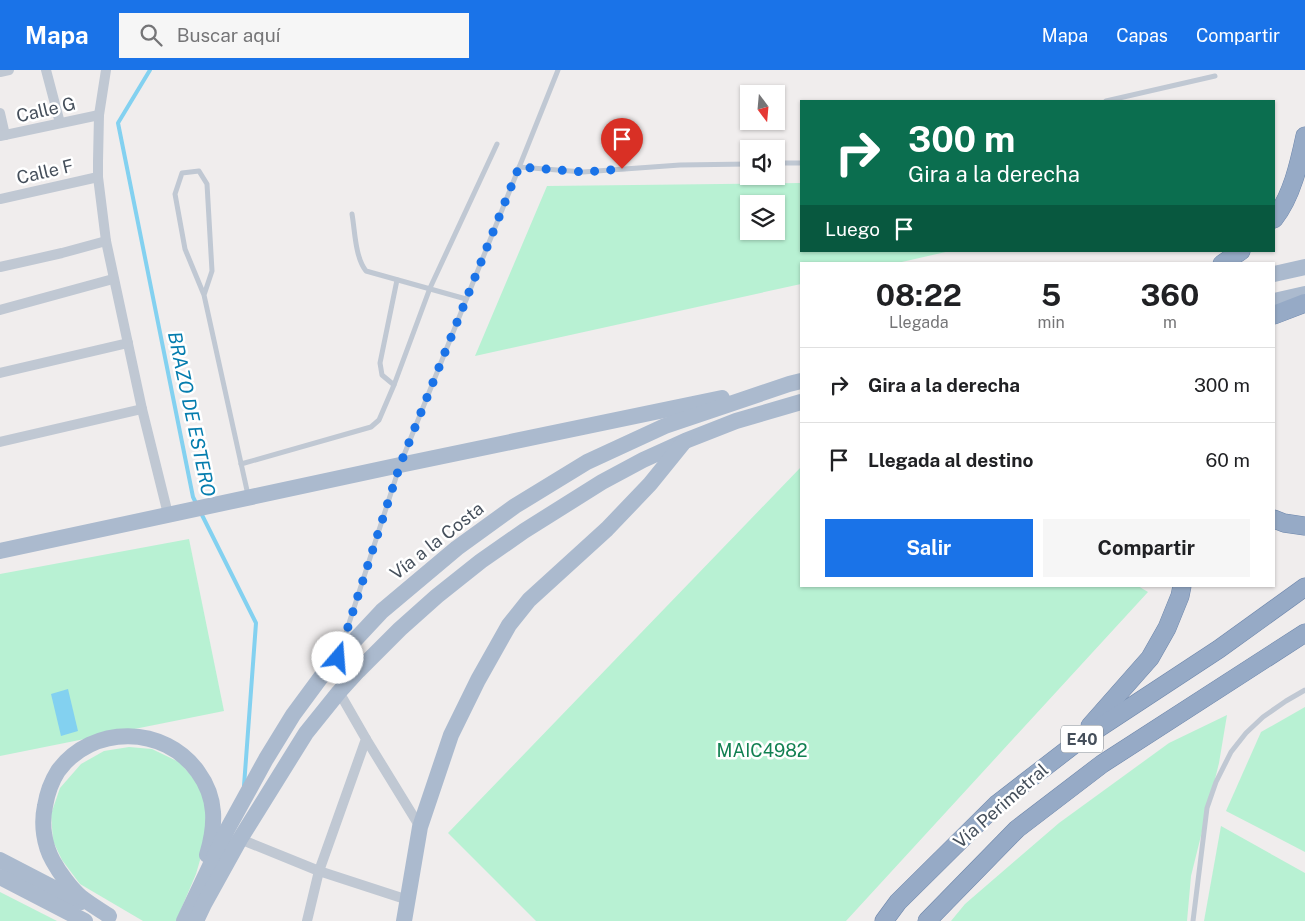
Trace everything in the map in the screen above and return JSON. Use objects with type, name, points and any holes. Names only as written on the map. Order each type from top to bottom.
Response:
[{"type":"highway","points":[[1275,217],[1286,199],[1305,136]]},
{"type":"highway","points":[[1225,262],[1240,252]]},
{"type":"highway","points":[[1275,315],[1305,303]]},
{"type":"highway","points":[[1275,519],[1284,523],[1305,526]]},
{"type":"highway","points":[[1076,743],[1150,658],[1167,628],[1182,587]]},
{"type":"highway","name":"Vía Perimetral","points":[[884,921],[898,902],[997,804],[1076,743],[1219,649],[1305,587]]},
{"type":"highway","name":"Vía Perimetral","points":[[926,921],[1017,829],[1102,764],[1305,633]]},
{"type":"main road","points":[[1275,274],[1305,267]]},
{"type":"main road","points":[[1275,301],[1305,294]]},
{"type":"main road","points":[[0,550],[795,382]]},
{"type":"main road","name":"Vía a la Costa","points":[[184,921],[227,830],[293,714],[324,673],[382,611],[457,548],[515,506],[587,462],[665,426],[795,382]]},
{"type":"main road","points":[[196,921],[240,839],[306,732],[338,692],[437,596],[481,561],[524,531],[602,482],[643,460],[685,441],[736,422],[800,402]]},
{"type":"main road","points":[[404,921],[420,827],[451,735],[478,680],[509,625],[529,600],[607,528],[650,484],[685,441]]},
{"type":"main road","points":[[114,919],[80,896],[52,860],[44,838],[42,816],[48,790],[58,772],[70,758],[89,745],[110,737],[132,736],[159,742],[174,749],[192,764],[204,780],[211,800],[214,821],[208,850],[193,900]]},
{"type":"main road","points":[[0,860],[114,919]]},
{"type":"main road","points":[[0,877],[85,921]]},
{"type":"street","points":[[0,72],[9,70]]},
{"type":"street","points":[[46,70],[60,123]]},
{"type":"street","points":[[106,70],[98,115],[98,176],[106,241],[142,409],[168,514]]},
{"type":"street","points":[[0,114],[2,136]]},
{"type":"street","name":"Calle G","points":[[2,136],[98,115]]},
{"type":"street","name":"Calle F","points":[[0,199],[98,176]]},
{"type":"street","points":[[0,267],[106,241]]},
{"type":"street","points":[[0,310],[113,280]]},
{"type":"street","points":[[0,373],[128,343]]},
{"type":"street","points":[[0,442],[142,409]]},
{"type":"street","points":[[338,692],[420,827]]},
{"type":"street","points":[[306,921],[319,871],[366,739]]},
{"type":"street","points":[[240,839],[319,871],[408,900]]},
{"type":"lane","points":[[338,658],[400,465],[558,70]]},
{"type":"lane","points":[[1110,100],[1215,76]]},
{"type":"lane","points":[[241,464],[371,427],[379,420],[430,288],[497,144]]},
{"type":"lane","points":[[785,163],[800,163]]},
{"type":"lane","points":[[519,167],[584,172],[680,165],[740,164]]},
{"type":"lane","points":[[204,295],[212,271],[207,184],[199,171],[182,173],[175,194],[185,249],[204,295],[248,497]]},
{"type":"lane","points":[[352,214],[359,259],[366,271],[466,299]]},
{"type":"lane","points":[[394,385],[382,375],[380,363],[397,280]]},
{"type":"lane","points":[[1193,921],[1207,808],[1220,774],[1231,752],[1246,733],[1271,712],[1305,690]]},
{"type":"green space","points":[[785,183],[800,183],[800,252],[946,252],[902,262],[800,262],[800,284],[475,356],[547,186],[785,185]]},
{"type":"green space","name":"MAIC4982","points":[[800,468],[800,587],[1140,587],[1148,592],[846,921],[536,921],[448,833]]},
{"type":"green space","points":[[189,539],[224,711],[0,756],[0,574]]},
{"type":"green space","points":[[1305,707],[1305,852],[1226,811],[1261,732]]},
{"type":"green space","points":[[1227,715],[1219,763],[1191,876],[1187,921],[951,921],[965,904],[1059,823],[1169,743]]},
{"type":"green space","points":[[129,747],[152,749],[179,762],[199,784],[209,810],[209,829],[196,874],[176,921],[143,921],[80,884],[62,860],[53,841],[51,814],[60,788],[81,764],[104,751]]},
{"type":"green space","points":[[1221,826],[1305,873],[1305,921],[1204,921]]},
{"type":"green space","points":[[0,892],[57,921],[0,921]]},
{"type":"water","points":[[68,689],[78,731],[61,736],[51,694]]},
{"type":"waterway","name":"BRAZO DE ESTERO","points":[[150,70],[118,123],[193,497],[197,505]]},
{"type":"waterway","name":"BRAZO DE ESTERO","points":[[200,511],[256,623],[244,786]]},
{"type":"route","points":[[338,658],[400,465],[519,167],[584,172],[622,169]]}]
